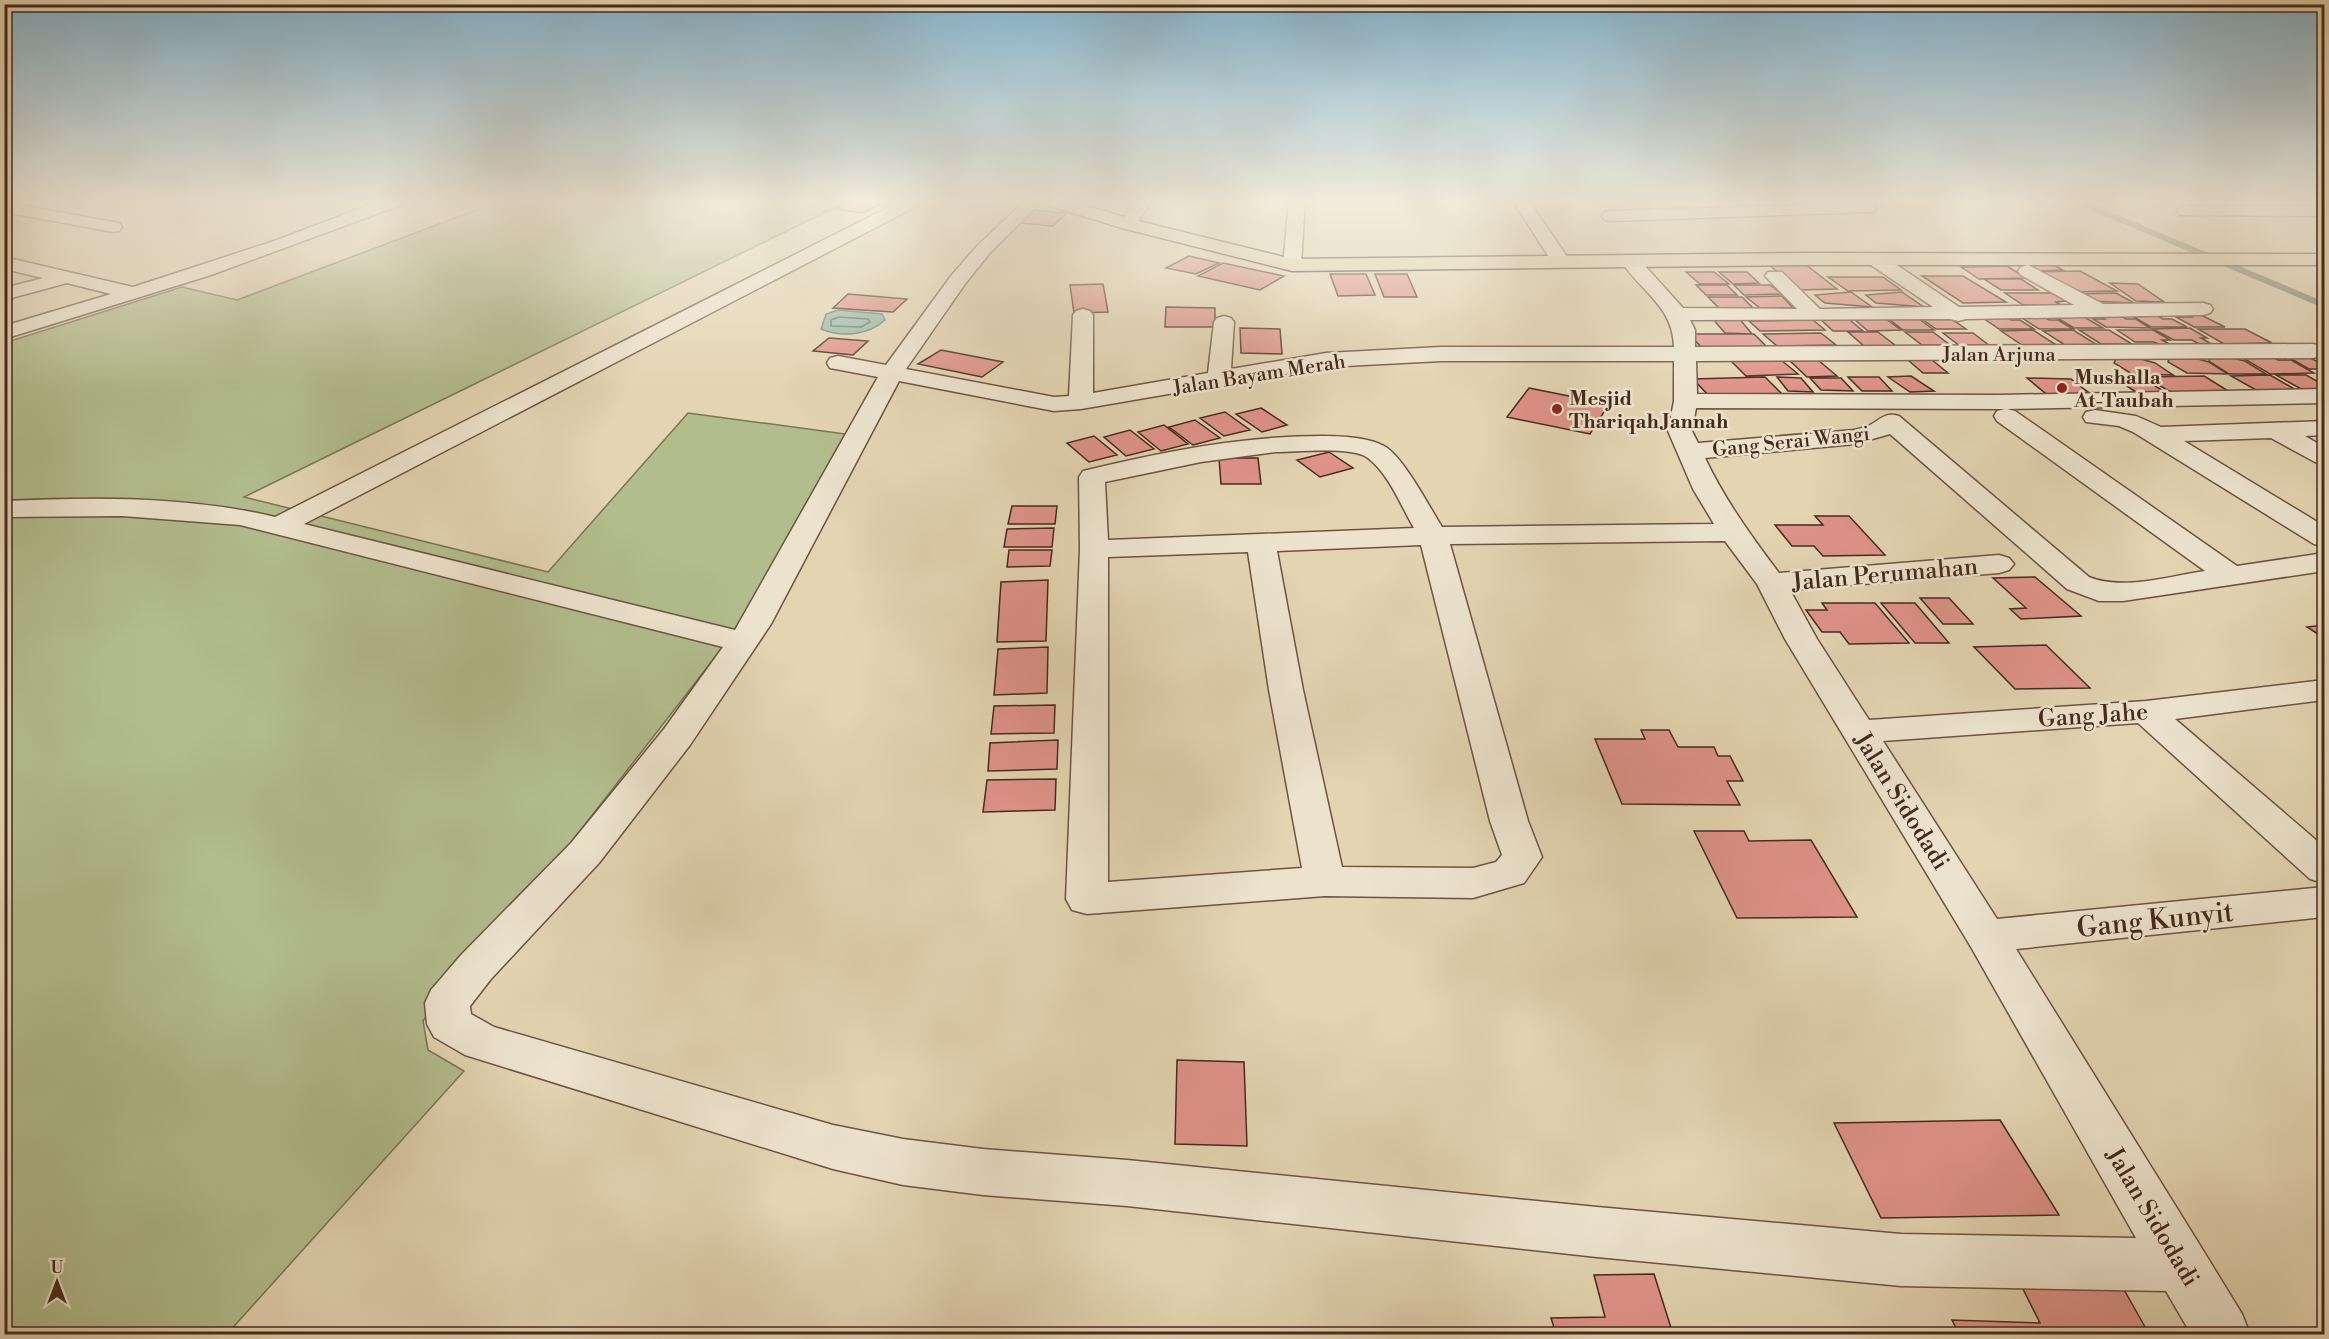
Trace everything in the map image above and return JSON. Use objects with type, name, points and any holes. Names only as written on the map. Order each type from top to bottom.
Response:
[{"type":"main road","points":[[1292,264],[1338,263]]},
{"type":"street","points":[[6,263],[135,293]]},
{"type":"street","points":[[4,333],[222,263]]},
{"type":"street","points":[[280,526],[791,263]]},
{"type":"street","points":[[971,263],[892,373],[743,642],[677,737],[585,853],[476,967],[447,1003],[450,1024],[481,1042],[833,1147],[903,1162],[983,1172],[1126,1183],[1597,1232],[1900,1260],[2182,1265]]},
{"type":"street","name":"Jalan Sidodadi","points":[[1641,263],[1677,314],[1684,330],[1686,401],[1680,431],[1706,489],[1733,532],[1771,583],[1801,639],[1986,936],[2222,1335]]},
{"type":"street","points":[[1882,263],[2015,354]]},
{"type":"street","points":[[2028,271],[2099,311]]},
{"type":"street","points":[[1775,276],[1815,315]]},
{"type":"street","points":[[4,294],[69,277]]},
{"type":"street","points":[[1677,314],[1815,315],[2203,309]]},
{"type":"street","points":[[1081,402],[1083,315]]},
{"type":"street","points":[[1219,378],[1224,322]]},
{"type":"street","name":"Jalan Arjuna","points":[[1686,355],[2313,351]]},
{"type":"street","name":"Jalan Bayam Merah","points":[[838,363],[1043,403],[1081,402],[1326,360],[1441,354],[1686,355]]},
{"type":"street","points":[[2060,354],[2134,401]]},
{"type":"street","points":[[1686,401],[2134,401],[2325,396]]},
{"type":"street","points":[[2241,410],[2325,457]]},
{"type":"street","points":[[2006,416],[2233,577]]},
{"type":"street","points":[[1890,421],[1908,417],[2112,417],[2140,425],[2325,538]]},
{"type":"street","points":[[1890,421],[2078,582],[2099,592],[2123,592],[2325,562]]},
{"type":"street","name":"Gang Serai Wangi","points":[[1688,452],[1855,437],[1878,432],[1890,421]]},
{"type":"street","points":[[2156,435],[2325,428]]},
{"type":"street","points":[[1276,444],[1348,444],[1376,451],[1393,469],[1433,536],[1509,821],[1522,858],[1510,873],[1473,882],[1325,881],[1087,898],[1094,549],[1092,477],[1201,454],[1276,444]]},
{"type":"street","points":[[4,509],[46,507],[192,512],[240,517],[743,642]]},
{"type":"street","points":[[1094,549],[1433,536],[1733,532]]},
{"type":"street","points":[[1261,542],[1286,690],[1325,881]]},
{"type":"street","name":"Jalan Perumahan","points":[[1771,583],[1999,564]]},
{"type":"street","name":"Gang Jahe","points":[[1860,732],[2146,712],[2325,690]]},
{"type":"street","points":[[2146,712],[2322,864]]},
{"type":"street","name":"Gang Kunyit","points":[[1986,936],[2325,902]]},
{"type":"green space","points":[[334,263],[720,263],[244,497],[548,572],[688,413],[853,435],[744,620],[562,854],[456,969],[423,1021],[428,1050],[464,1071],[227,1334],[5,1334],[4,343],[182,287],[237,300]]},
{"type":"water","points":[[838,310],[882,314],[885,320],[871,329],[855,334],[838,334],[821,329],[826,314]]},
{"type":"building","points":[[1175,263],[1218,263],[1196,274],[1166,268]]},
{"type":"building","points":[[1225,263],[1284,276],[1260,290],[1198,276]]},
{"type":"building","points":[[2051,263],[2063,270],[2032,271],[2019,264]]},
{"type":"building","points":[[1768,264],[1805,264],[1837,289],[1799,290]]},
{"type":"building","points":[[2007,266],[2026,278],[1979,279],[1961,267]]},
{"type":"building","points":[[2080,271],[2117,291],[2070,292],[2034,272]]},
{"type":"building","points":[[1686,272],[1714,272],[1729,284],[1700,284]]},
{"type":"building","points":[[1719,272],[1747,272],[1759,283],[1733,284]]},
{"type":"building","points":[[1330,274],[1366,274],[1375,295],[1338,296]]},
{"type":"building","points":[[1375,274],[1407,274],[1417,297],[1384,297]]},
{"type":"building","points":[[1922,276],[1963,276],[2006,302],[1963,303]]},
{"type":"building","points":[[1828,277],[1883,277],[1901,290],[1848,291]]},
{"type":"building","points":[[1984,279],[2021,279],[2038,290],[2001,290]]},
{"type":"building","points":[[2110,283],[2138,284],[2164,302],[2136,301]]},
{"type":"building","points":[[1103,284],[1108,312],[1074,313],[1070,285]]},
{"type":"building","points":[[1696,285],[1727,285],[1737,295],[1706,295]]},
{"type":"building","points":[[1734,285],[1770,285],[1782,294],[1744,295]]},
{"type":"building","points":[[1851,292],[1872,307],[1825,303],[1815,295]]},
{"type":"building","points":[[1902,292],[1924,307],[1876,303],[1866,295]]},
{"type":"building","points":[[2005,293],[2052,293],[2066,301],[2056,302],[2061,305],[2023,305]]},
{"type":"building","points":[[2116,293],[2134,303],[2088,301],[2077,294]]},
{"type":"building","points":[[848,294],[907,299],[893,312],[833,308]]},
{"type":"building","points":[[1782,296],[1793,308],[1760,308],[1746,297]]},
{"type":"building","points":[[1708,297],[1742,297],[1754,309],[1720,309]]},
{"type":"building","points":[[1166,307],[1215,308],[1215,327],[1165,327]]},
{"type":"building","points":[[1999,312],[2011,320],[2020,320],[2034,329],[1999,329],[1983,318]]},
{"type":"building","points":[[2037,312],[2049,320],[2058,320],[2073,329],[2039,329],[2022,318]]},
{"type":"building","points":[[2076,312],[2103,328],[2074,328],[2054,316]]},
{"type":"building","points":[[2096,313],[2117,313],[2126,319],[2136,319],[2150,328],[2106,327],[2093,319],[2105,319]]},
{"type":"building","points":[[2137,313],[2153,313],[2187,327],[2151,327],[2132,316],[2142,316]]},
{"type":"building","points":[[2184,313],[2197,313],[2225,327],[2194,327],[2176,317],[2191,317]]},
{"type":"building","points":[[1817,316],[1845,316],[1863,331],[1833,331]]},
{"type":"building","points":[[1918,316],[1947,316],[1966,329],[1936,329]]},
{"type":"building","points":[[1711,317],[1738,317],[1752,334],[1725,333]]},
{"type":"building","points":[[1854,319],[1886,319],[1901,330],[1868,331]]},
{"type":"building","points":[[1889,319],[1919,319],[1934,330],[1903,330]]},
{"type":"building","points":[[1813,320],[1825,330],[1760,331],[1749,321]]},
{"type":"building","points":[[1240,328],[1280,329],[1282,354],[1241,353]]},
{"type":"building","points":[[2190,328],[2207,338],[2201,338],[2213,345],[2201,345],[2192,340],[2174,340],[2153,329]]},
{"type":"building","points":[[2198,329],[2245,329],[2272,343],[2224,344]]},
{"type":"building","points":[[2033,330],[2058,346],[2025,347],[2001,331]]},
{"type":"building","points":[[2073,330],[2099,346],[2068,347],[2043,331]]},
{"type":"building","points":[[2079,330],[2109,330],[2132,344],[2101,344]]},
{"type":"building","points":[[2117,330],[2153,330],[2170,340],[2162,340],[2171,345],[2135,342]]},
{"type":"building","points":[[1848,332],[1878,332],[1896,346],[1864,346]]},
{"type":"building","points":[[1905,332],[1933,332],[1950,345],[1922,345]]},
{"type":"building","points":[[1821,333],[1836,345],[1777,346],[1763,334]]},
{"type":"building","points":[[1943,333],[1973,333],[1990,346],[1960,346]]},
{"type":"building","points":[[1689,334],[1754,334],[1767,347],[1701,347]]},
{"type":"building","points":[[829,338],[868,341],[853,355],[813,351]]},
{"type":"building","points":[[941,350],[1003,362],[982,377],[918,364]]},
{"type":"building","points":[[2267,354],[2278,360],[2291,360],[2314,373],[2270,374],[2243,358]]},
{"type":"building","points":[[2283,354],[2303,354],[2316,361],[2324,361],[2324,369],[2309,369]]},
{"type":"building","points":[[2170,355],[2187,356],[2209,362],[2228,374],[2187,373],[2168,362]]},
{"type":"building","points":[[2206,355],[2245,361],[2266,374],[2229,374],[2210,362]]},
{"type":"building","points":[[2117,356],[2134,357],[2155,363],[2173,375],[2132,374],[2114,363]]},
{"type":"building","points":[[1781,360],[1798,374],[1746,376],[1731,361]]},
{"type":"building","points":[[1789,360],[1818,360],[1837,376],[1807,377]]},
{"type":"building","points":[[1908,360],[1932,360],[1948,373],[1923,373]]},
{"type":"building","points":[[2270,375],[2296,390],[2256,390],[2231,376]]},
{"type":"building","points":[[2276,375],[2306,375],[2324,385],[2324,390],[2303,390]]},
{"type":"building","points":[[1911,376],[1934,391],[1910,392],[1888,377]]},
{"type":"building","points":[[2204,376],[2230,392],[2170,392],[2146,377]]},
{"type":"building","points":[[1765,377],[1784,396],[1710,397],[1693,379]]},
{"type":"building","points":[[1777,377],[1801,378],[1813,392],[1788,391]]},
{"type":"building","points":[[1848,377],[1879,377],[1892,391],[1862,391]]},
{"type":"building","points":[[2113,377],[2141,377],[2171,396],[2142,396]]},
{"type":"building","points":[[1810,378],[1841,378],[1853,391],[1821,390]]},
{"type":"building","name":"Mushalla At-Taubah","points":[[2027,378],[2071,379],[2097,399],[2051,398]]},
{"type":"building","points":[[1529,388],[1609,404],[1590,434],[1507,417]]},
{"type":"building","points":[[1261,408],[1287,425],[1262,432],[1236,414]]},
{"type":"building","points":[[1225,412],[1250,430],[1224,436],[1200,418]]},
{"type":"building","points":[[1195,420],[1220,438],[1193,445],[1169,427]]},
{"type":"building","points":[[1164,425],[1188,444],[1161,451],[1138,432]]},
{"type":"building","points":[[1130,430],[1154,449],[1126,456],[1104,437]]},
{"type":"building","points":[[1094,436],[1117,455],[1089,462],[1067,443]]},
{"type":"building","points":[[1329,452],[1353,468],[1320,477],[1297,460]]},
{"type":"building","points":[[1219,458],[1258,458],[1261,484],[1221,484]]},
{"type":"building","points":[[1012,506],[1057,506],[1055,524],[1008,524]]},
{"type":"building","points":[[1815,516],[1849,516],[1885,555],[1823,556],[1814,546],[1792,546],[1775,525],[1823,525]]},
{"type":"building","points":[[1054,528],[1052,547],[1004,547],[1007,529]]},
{"type":"building","points":[[1009,550],[1052,550],[1050,566],[1007,567]]},
{"type":"building","points":[[2035,577],[2081,616],[2021,619],[2010,609],[2026,608],[1993,578]]},
{"type":"building","points":[[1048,580],[1046,641],[997,642],[1001,582]]},
{"type":"building","points":[[1920,598],[1949,598],[1973,624],[1943,624]]},
{"type":"building","points":[[1822,603],[1875,603],[1909,643],[1849,644],[1840,632],[1822,632],[1806,610],[1827,610]]},
{"type":"building","points":[[1881,603],[1915,603],[1949,643],[1915,643]]},
{"type":"building","points":[[2324,625],[2324,638],[2307,627]]},
{"type":"building","points":[[2046,645],[2090,688],[2015,689],[1974,647]]},
{"type":"building","points":[[1048,647],[1047,693],[994,695],[998,649]]},
{"type":"building","points":[[1055,705],[1054,733],[991,734],[994,706]]},
{"type":"building","points":[[1641,730],[1669,730],[1678,747],[1714,747],[1718,756],[1730,756],[1743,781],[1727,781],[1740,805],[1622,804],[1595,739],[1645,739]]},
{"type":"building","points":[[1058,740],[1057,769],[988,771],[990,743]]},
{"type":"building","points":[[1056,779],[1055,810],[983,812],[987,780]]},
{"type":"building","points":[[1694,831],[1744,831],[1749,841],[1811,840],[1857,917],[1737,918]]},
{"type":"building","points":[[1177,1060],[1244,1062],[1247,1146],[1175,1144]]},
{"type":"building","points":[[2000,1120],[2059,1215],[1881,1218],[1834,1123]]},
{"type":"building","points":[[1654,1274],[1673,1334],[1556,1334],[1551,1318],[1605,1317],[1594,1275]]},
{"type":"building","points":[[2020,1283],[2123,1288],[2149,1334],[1959,1334],[1952,1320],[2040,1323]]},
{"type":"waterway","points":[[2225,263],[2324,305]]},
{"type":"place","name":"Mushalla At-Taubah","points":[[2062,388]]},
{"type":"place","name":"Mesjid Thariqah Jannah","points":[[1557,409]]}]
